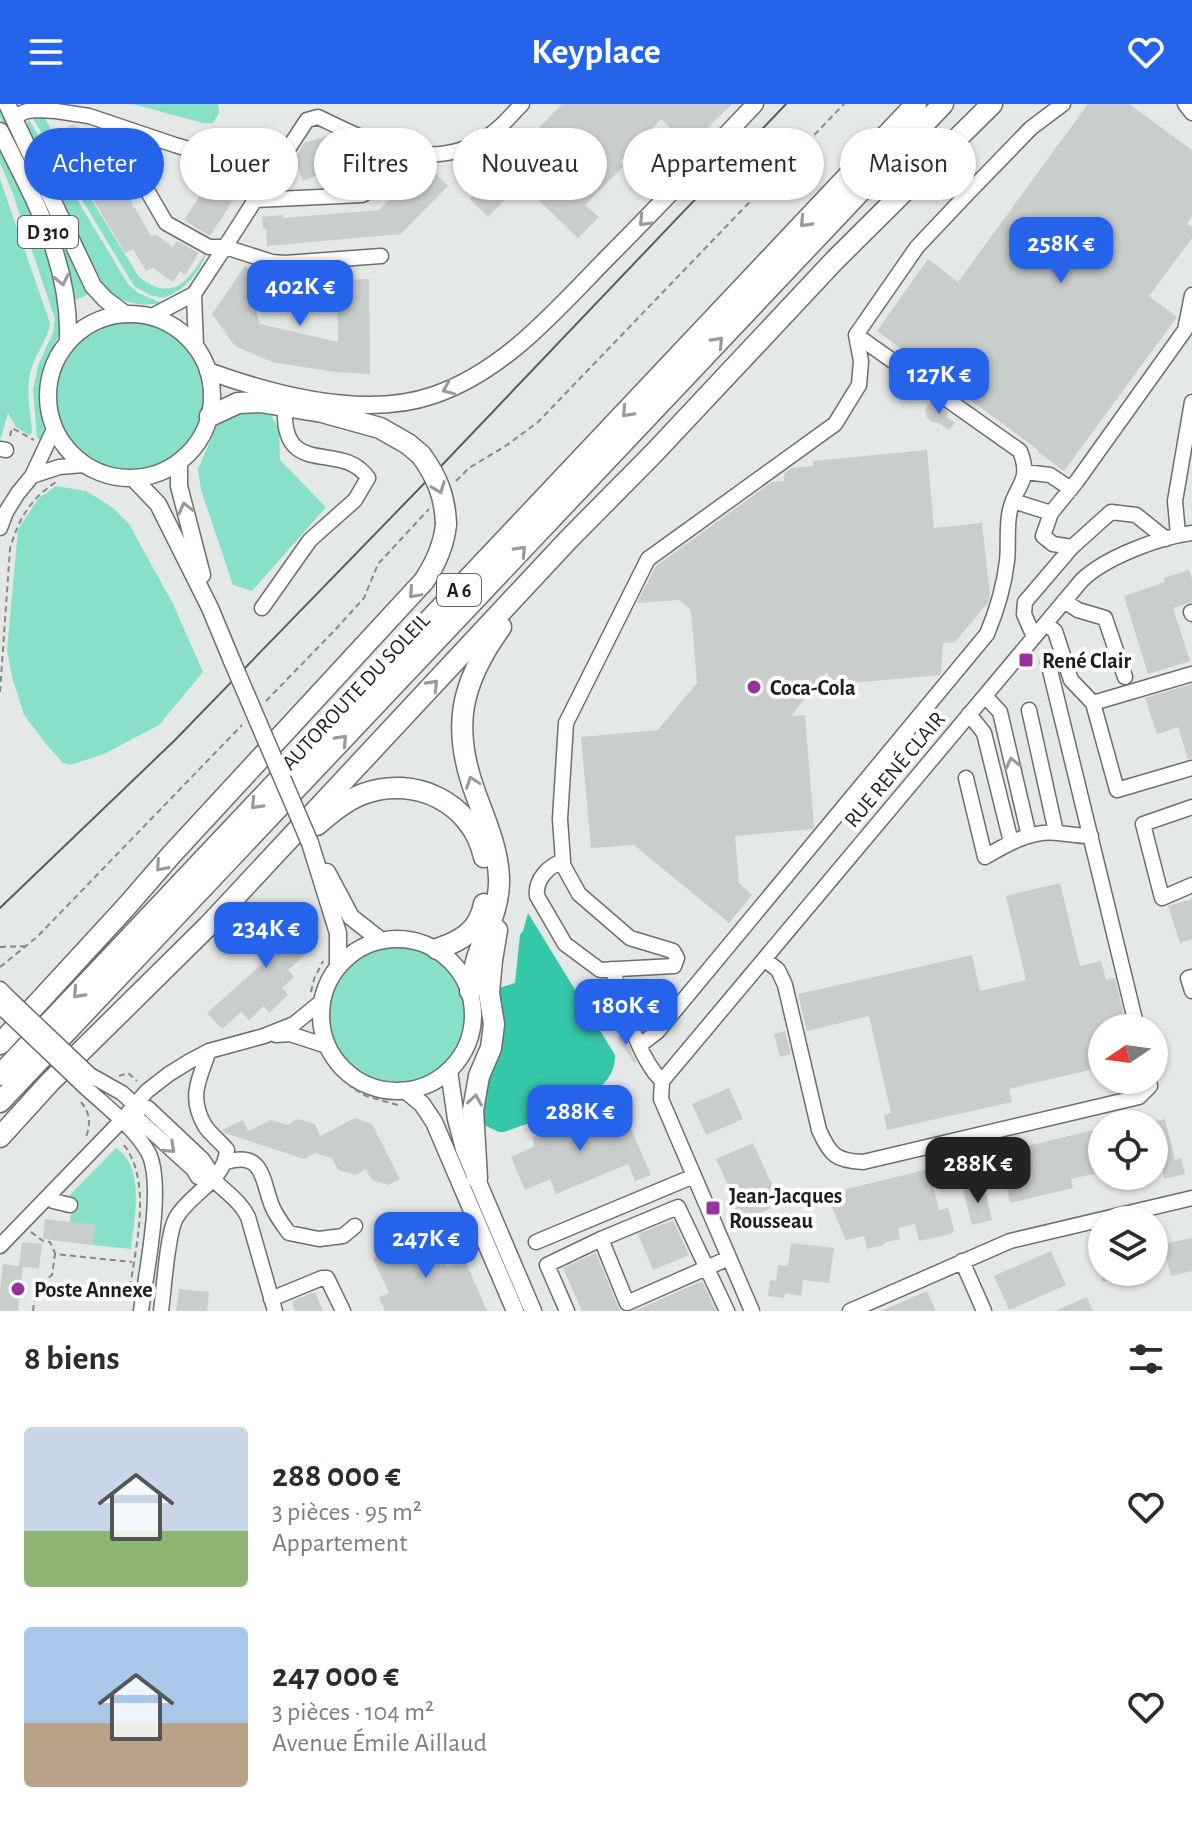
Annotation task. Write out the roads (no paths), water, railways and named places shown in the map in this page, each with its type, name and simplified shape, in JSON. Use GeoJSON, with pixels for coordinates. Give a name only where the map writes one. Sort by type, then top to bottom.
{"type":"FeatureCollection","features":[{"type":"Feature","properties":{"kind":"highway","name":"AUTOROUTE DU SOLEIL"},"geometry":{"type":"LineString","coordinates":[[0,1075],[916,104]]}},
{"type":"Feature","properties":{"kind":"highway","name":"AUTOROUTE DU SOLEIL"},"geometry":{"type":"LineString","coordinates":[[0,1102],[943,104]]}},
{"type":"Feature","properties":{"kind":"highway"},"geometry":{"type":"LineString","coordinates":[[477,1178],[473,1110],[479,1076],[491,1048],[494,1024],[489,993],[499,890],[492,838],[464,754],[462,724],[468,688],[483,654],[523,597],[654,453],[863,232],[992,104]]}},
{"type":"Feature","properties":{"kind":"highway"},"geometry":{"type":"LineString","coordinates":[[0,1044],[424,581],[442,547],[445,507],[432,470],[408,444],[380,428],[322,412],[260,402],[238,403],[210,416]]}},
{"type":"Feature","properties":{"kind":"highway"},"geometry":{"type":"LineString","coordinates":[[208,926],[568,540],[654,453]]}},
{"type":"Feature","properties":{"kind":"highway"},"geometry":{"type":"LineString","coordinates":[[0,1137],[50,1082],[208,926],[317,825],[344,803],[360,795],[377,789],[410,788],[433,794],[459,812],[480,841],[487,875],[482,912],[474,928],[462,939],[437,949]]}},
{"type":"Feature","properties":{"kind":"highway"},"geometry":{"type":"LineString","coordinates":[[470,991],[474,968],[499,890]]}},
{"type":"Feature","properties":{"kind":"main road"},"geometry":{"type":"LineString","coordinates":[[208,371],[310,400],[363,405],[398,403],[433,396],[459,384],[498,362],[554,313],[755,104]]}},
{"type":"Feature","properties":{"kind":"main road","name":"D 310"},"geometry":{"type":"LineString","coordinates":[[10,110],[93,286],[125,314]]}},
{"type":"Feature","properties":{"kind":"main road","name":"D 310"},"geometry":{"type":"LineString","coordinates":[[0,131],[55,249],[69,315],[68,341]]}},
{"type":"Feature","properties":{"kind":"main road"},"geometry":{"type":"LineString","coordinates":[[125,314],[150,317],[178,329],[196,347],[208,371],[212,390],[210,416],[197,444],[179,462],[158,474],[134,479],[107,475],[84,465],[63,445],[54,429],[48,408],[51,370],[68,341],[95,322],[125,314]]}},
{"type":"Feature","properties":{"kind":"main road"},"geometry":{"type":"LineString","coordinates":[[179,462],[179,486],[210,608]]}},
{"type":"Feature","properties":{"kind":"main road"},"geometry":{"type":"LineString","coordinates":[[134,479],[158,504],[210,608],[310,843],[351,917],[379,939]]}},
{"type":"Feature","properties":{"kind":"main road"},"geometry":{"type":"LineString","coordinates":[[310,843],[338,933],[321,1002],[327,1052],[359,1081],[380,1089],[406,1091],[428,1085],[449,1071],[468,1045],[473,1002],[470,991],[451,961],[437,949],[420,941],[398,938],[379,939],[331,962]]}},
{"type":"Feature","properties":{"kind":"main road"},"geometry":{"type":"LineString","coordinates":[[449,1071],[464,1149],[533,1311]]}},
{"type":"Feature","properties":{"kind":"main road"},"geometry":{"type":"LineString","coordinates":[[406,1091],[422,1104],[434,1122],[515,1311]]}},
{"type":"Feature","properties":{"kind":"street"},"geometry":{"type":"LineString","coordinates":[[437,154],[462,149],[491,134],[522,104]]}},
{"type":"Feature","properties":{"kind":"street"},"geometry":{"type":"LineString","coordinates":[[563,861],[546,872],[536,888],[537,896],[565,944],[600,970],[674,966],[677,958],[673,951],[630,938],[579,894],[563,865],[563,861],[560,819],[566,723],[648,559],[835,424],[859,385],[861,361],[856,335],[917,247],[1031,128],[1063,104]]}},
{"type":"Feature","properties":{"kind":"street"},"geometry":{"type":"LineString","coordinates":[[1185,104],[1192,113]]}},
{"type":"Feature","properties":{"kind":"street"},"geometry":{"type":"LineString","coordinates":[[10,110],[56,111],[89,116],[180,146]]}},
{"type":"Feature","properties":{"kind":"street"},"geometry":{"type":"LineString","coordinates":[[298,134],[307,120],[318,117],[342,128]]}},
{"type":"Feature","properties":{"kind":"street"},"geometry":{"type":"LineString","coordinates":[[153,200],[166,223],[209,247],[225,247],[259,259],[285,263],[381,256]]}},
{"type":"Feature","properties":{"kind":"street"},"geometry":{"type":"LineString","coordinates":[[150,317],[194,294],[255,200]]}},
{"type":"Feature","properties":{"kind":"street"},"geometry":{"type":"LineString","coordinates":[[194,294],[196,347]]}},
{"type":"Feature","properties":{"kind":"street"},"geometry":{"type":"LineString","coordinates":[[1072,547],[1053,544],[1043,536],[1051,513],[1185,330],[1192,295]]}},
{"type":"Feature","properties":{"kind":"street"},"geometry":{"type":"LineString","coordinates":[[640,1045],[657,1032],[987,634],[999,606],[1007,558],[1010,506],[1022,485],[1025,472],[1020,451],[856,335]]}},
{"type":"Feature","properties":{"kind":"street"},"geometry":{"type":"LineString","coordinates":[[1179,535],[1175,501],[1192,402]]}},
{"type":"Feature","properties":{"kind":"street"},"geometry":{"type":"LineString","coordinates":[[262,608],[310,540],[355,500],[368,478],[356,466],[299,451],[289,441],[284,421],[285,407]]}},
{"type":"Feature","properties":{"kind":"street"},"geometry":{"type":"LineString","coordinates":[[0,528],[6,512],[32,476],[54,429]]}},
{"type":"Feature","properties":{"kind":"street"},"geometry":{"type":"LineString","coordinates":[[32,476],[59,467],[84,465]]}},
{"type":"Feature","properties":{"kind":"street"},"geometry":{"type":"LineString","coordinates":[[1025,472],[1050,475],[1071,489]]}},
{"type":"Feature","properties":{"kind":"street"},"geometry":{"type":"LineString","coordinates":[[1013,501],[1051,513]]}},
{"type":"Feature","properties":{"kind":"street"},"geometry":{"type":"LineString","coordinates":[[1034,637],[1024,614],[1025,602],[1072,547],[1111,512],[1136,515],[1179,535]]}},
{"type":"Feature","properties":{"kind":"street","name":"RUE RENÉ CLAIR"},"geometry":{"type":"LineString","coordinates":[[667,1075],[1082,580],[1103,563],[1179,535]]}},
{"type":"Feature","properties":{"kind":"street"},"geometry":{"type":"LineString","coordinates":[[1064,601],[1078,610],[1105,618],[1125,677]]}},
{"type":"Feature","properties":{"kind":"street"},"geometry":{"type":"LineString","coordinates":[[1045,624],[1055,631],[1071,680],[1093,703],[1117,790],[1192,768]]}},
{"type":"Feature","properties":{"kind":"street"},"geometry":{"type":"LineString","coordinates":[[1048,662],[1134,1014]]}},
{"type":"Feature","properties":{"kind":"street"},"geometry":{"type":"LineString","coordinates":[[1093,703],[1192,674]]}},
{"type":"Feature","properties":{"kind":"street"},"geometry":{"type":"LineString","coordinates":[[985,696],[1000,712],[1029,836]]}},
{"type":"Feature","properties":{"kind":"street"},"geometry":{"type":"LineString","coordinates":[[1029,710],[1056,832]]}},
{"type":"Feature","properties":{"kind":"street"},"geometry":{"type":"LineString","coordinates":[[969,714],[981,729],[990,754],[1011,842]]}},
{"type":"Feature","properties":{"kind":"street"},"geometry":{"type":"LineString","coordinates":[[981,729],[995,727],[1001,719]]}},
{"type":"Feature","properties":{"kind":"street"},"geometry":{"type":"LineString","coordinates":[[966,778],[985,857],[1029,836],[1056,832],[1091,836]]}},
{"type":"Feature","properties":{"kind":"street"},"geometry":{"type":"LineString","coordinates":[[1192,807],[1143,824],[1162,898],[1192,885]]}},
{"type":"Feature","properties":{"kind":"street"},"geometry":{"type":"LineString","coordinates":[[1007,825],[1013,819],[1025,820]]}},
{"type":"Feature","properties":{"kind":"street"},"geometry":{"type":"LineString","coordinates":[[764,959],[778,970],[785,985],[819,1130],[826,1146],[836,1157],[847,1161],[863,1162],[1142,1094]]}},
{"type":"Feature","properties":{"kind":"street"},"geometry":{"type":"LineString","coordinates":[[612,969],[653,1072],[667,1075],[661,1099],[752,1311]]}},
{"type":"Feature","properties":{"kind":"street"},"geometry":{"type":"LineString","coordinates":[[1192,977],[1188,978],[1192,991]]}},
{"type":"Feature","properties":{"kind":"street"},"geometry":{"type":"LineString","coordinates":[[2,1000],[83,1086],[135,1134],[150,1155],[155,1201],[141,1311]]}},
{"type":"Feature","properties":{"kind":"street"},"geometry":{"type":"LineString","coordinates":[[0,1246],[147,1091],[169,1074],[209,1051],[294,1024],[321,1002]]}},
{"type":"Feature","properties":{"kind":"street"},"geometry":{"type":"LineString","coordinates":[[264,1036],[290,1034],[327,1052]]}},
{"type":"Feature","properties":{"kind":"street"},"geometry":{"type":"LineString","coordinates":[[161,1311],[174,1221],[226,1162],[227,1150],[206,1127],[197,1103],[196,1089],[209,1051]]}},
{"type":"Feature","properties":{"kind":"street"},"geometry":{"type":"LineString","coordinates":[[83,1086],[122,1093],[135,1105],[148,1108],[202,1159],[214,1179],[246,1212],[273,1305],[327,1278],[343,1311]]}},
{"type":"Feature","properties":{"kind":"street"},"geometry":{"type":"LineString","coordinates":[[226,1162],[247,1159],[255,1163],[273,1208],[289,1233],[319,1239],[343,1236],[355,1226]]}},
{"type":"Feature","properties":{"kind":"street"},"geometry":{"type":"LineString","coordinates":[[536,1242],[694,1176]]}},
{"type":"Feature","properties":{"kind":"street"},"geometry":{"type":"LineString","coordinates":[[49,1196],[53,1201],[70,1205]]}},
{"type":"Feature","properties":{"kind":"street"},"geometry":{"type":"LineString","coordinates":[[850,1311],[1010,1241],[1192,1198]]}},
{"type":"Feature","properties":{"kind":"street"},"geometry":{"type":"LineString","coordinates":[[567,1311],[547,1265],[678,1207],[727,1311]]}},
{"type":"Feature","properties":{"kind":"street"},"geometry":{"type":"LineString","coordinates":[[601,1239],[627,1303],[729,1258]]}},
{"type":"Feature","properties":{"kind":"street"},"geometry":{"type":"LineString","coordinates":[[962,1261],[984,1311]]}},
{"type":"Feature","properties":{"kind":"tram line"},"geometry":{"type":"LineString","coordinates":[[0,908],[175,740],[786,104]]}},
{"type":"Feature","properties":{"kind":"place","name":"René Clair"},"geometry":{"type":"Point","coordinates":[1026,660]}},
{"type":"Feature","properties":{"kind":"place","name":"Coca-Cola"},"geometry":{"type":"Point","coordinates":[754,687]}},
{"type":"Feature","properties":{"kind":"place","name":"Jean-Jacques Rousseau"},"geometry":{"type":"Point","coordinates":[713,1208]}},
{"type":"Feature","properties":{"kind":"place","name":"Poste Annexe"},"geometry":{"type":"Point","coordinates":[18,1289]}}]}
